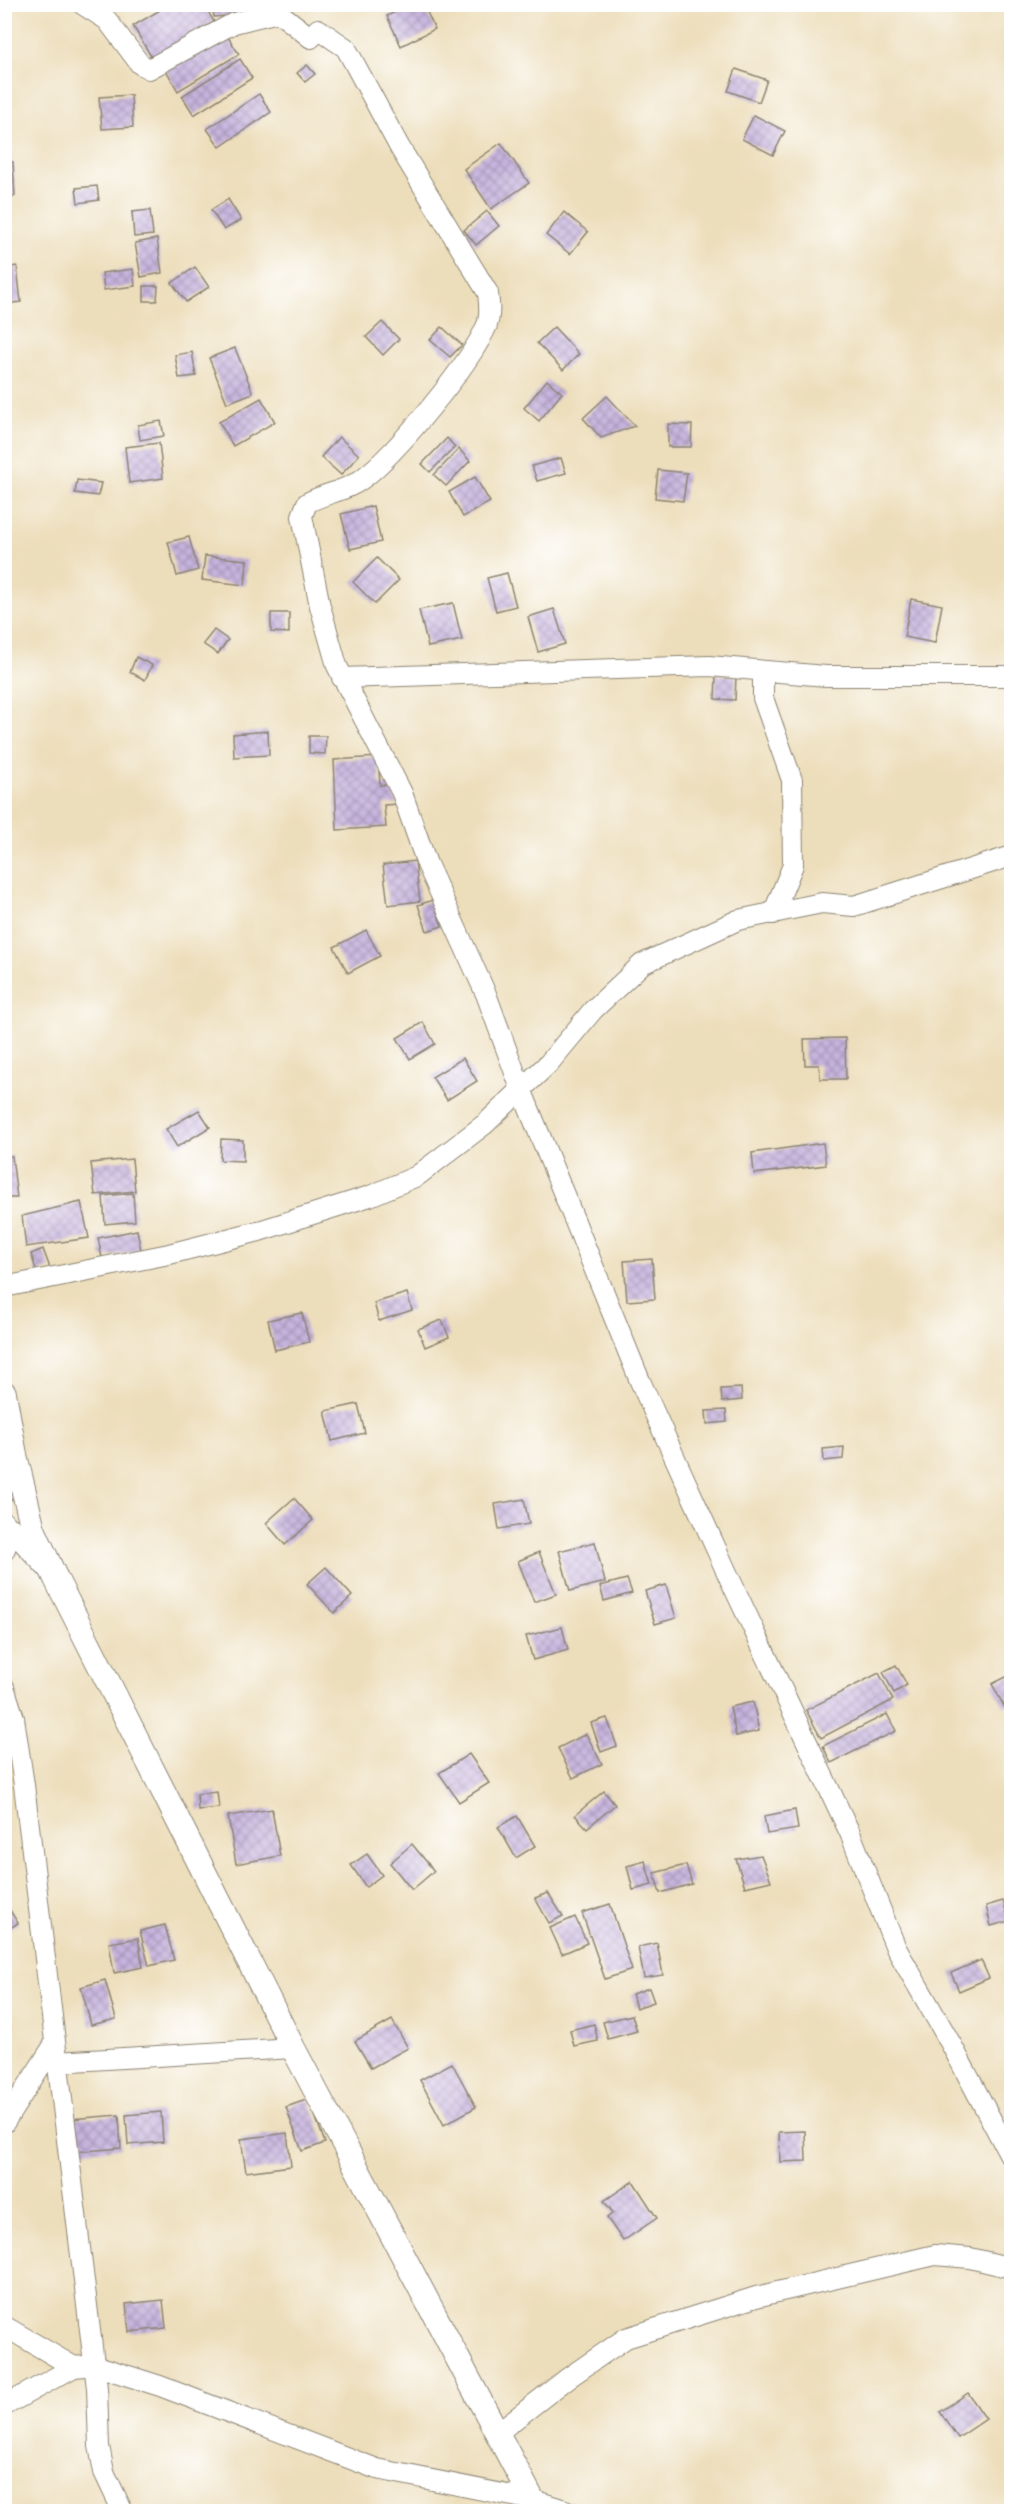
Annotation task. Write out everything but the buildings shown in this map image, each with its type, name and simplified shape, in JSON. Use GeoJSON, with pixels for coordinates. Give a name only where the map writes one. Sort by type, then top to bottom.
{"type":"FeatureCollection","features":[{"type":"Feature","properties":{"kind":"street"},"geometry":{"type":"LineString","coordinates":[[82,4],[107,20],[140,64],[149,69],[234,24],[278,12],[311,38],[318,29],[346,48],[400,148],[488,293],[490,309],[482,333],[452,378],[392,451],[361,481],[307,503],[302,516],[316,584],[342,678],[402,793],[428,864],[486,994],[521,1089],[640,1381],[728,1575],[850,1833],[896,1948],[951,2044],[1011,2159]]}},
{"type":"Feature","properties":{"kind":"street"},"geometry":{"type":"LineString","coordinates":[[342,678],[709,666],[826,676],[1011,676]]}},
{"type":"Feature","properties":{"kind":"street"},"geometry":{"type":"LineString","coordinates":[[763,671],[763,698],[792,780],[794,865],[773,914]]}},
{"type":"Feature","properties":{"kind":"street"},"geometry":{"type":"LineString","coordinates":[[4,1287],[169,1254],[258,1231],[370,1196],[417,1176],[485,1124],[549,1063],[593,1010],[642,964],[738,920],[822,903],[854,906],[1011,856]]}},
{"type":"Feature","properties":{"kind":"street"},"geometry":{"type":"LineString","coordinates":[[4,1393],[15,1455],[33,1529],[56,1579],[293,2048],[536,2506]]}},
{"type":"Feature","properties":{"kind":"street"},"geometry":{"type":"LineString","coordinates":[[9,1526],[56,1579]]}},
{"type":"Feature","properties":{"kind":"street"},"geometry":{"type":"LineString","coordinates":[[4,1551],[9,1526]]}},
{"type":"Feature","properties":{"kind":"street"},"geometry":{"type":"LineString","coordinates":[[4,1687],[55,2053],[94,2365],[99,2446],[104,2472],[123,2511]]}},
{"type":"Feature","properties":{"kind":"street"},"geometry":{"type":"LineString","coordinates":[[55,2053],[293,2048]]}},
{"type":"Feature","properties":{"kind":"street"},"geometry":{"type":"LineString","coordinates":[[4,2123],[55,2053]]}},
{"type":"Feature","properties":{"kind":"street"},"geometry":{"type":"LineString","coordinates":[[497,2433],[568,2378],[626,2338],[756,2297],[935,2255],[970,2258],[1011,2268]]}},
{"type":"Feature","properties":{"kind":"street"},"geometry":{"type":"LineString","coordinates":[[4,2326],[74,2367]]}},
{"type":"Feature","properties":{"kind":"street"},"geometry":{"type":"LineString","coordinates":[[4,2406],[74,2367],[94,2365],[160,2386],[377,2469],[536,2506],[571,2511]]}}]}
